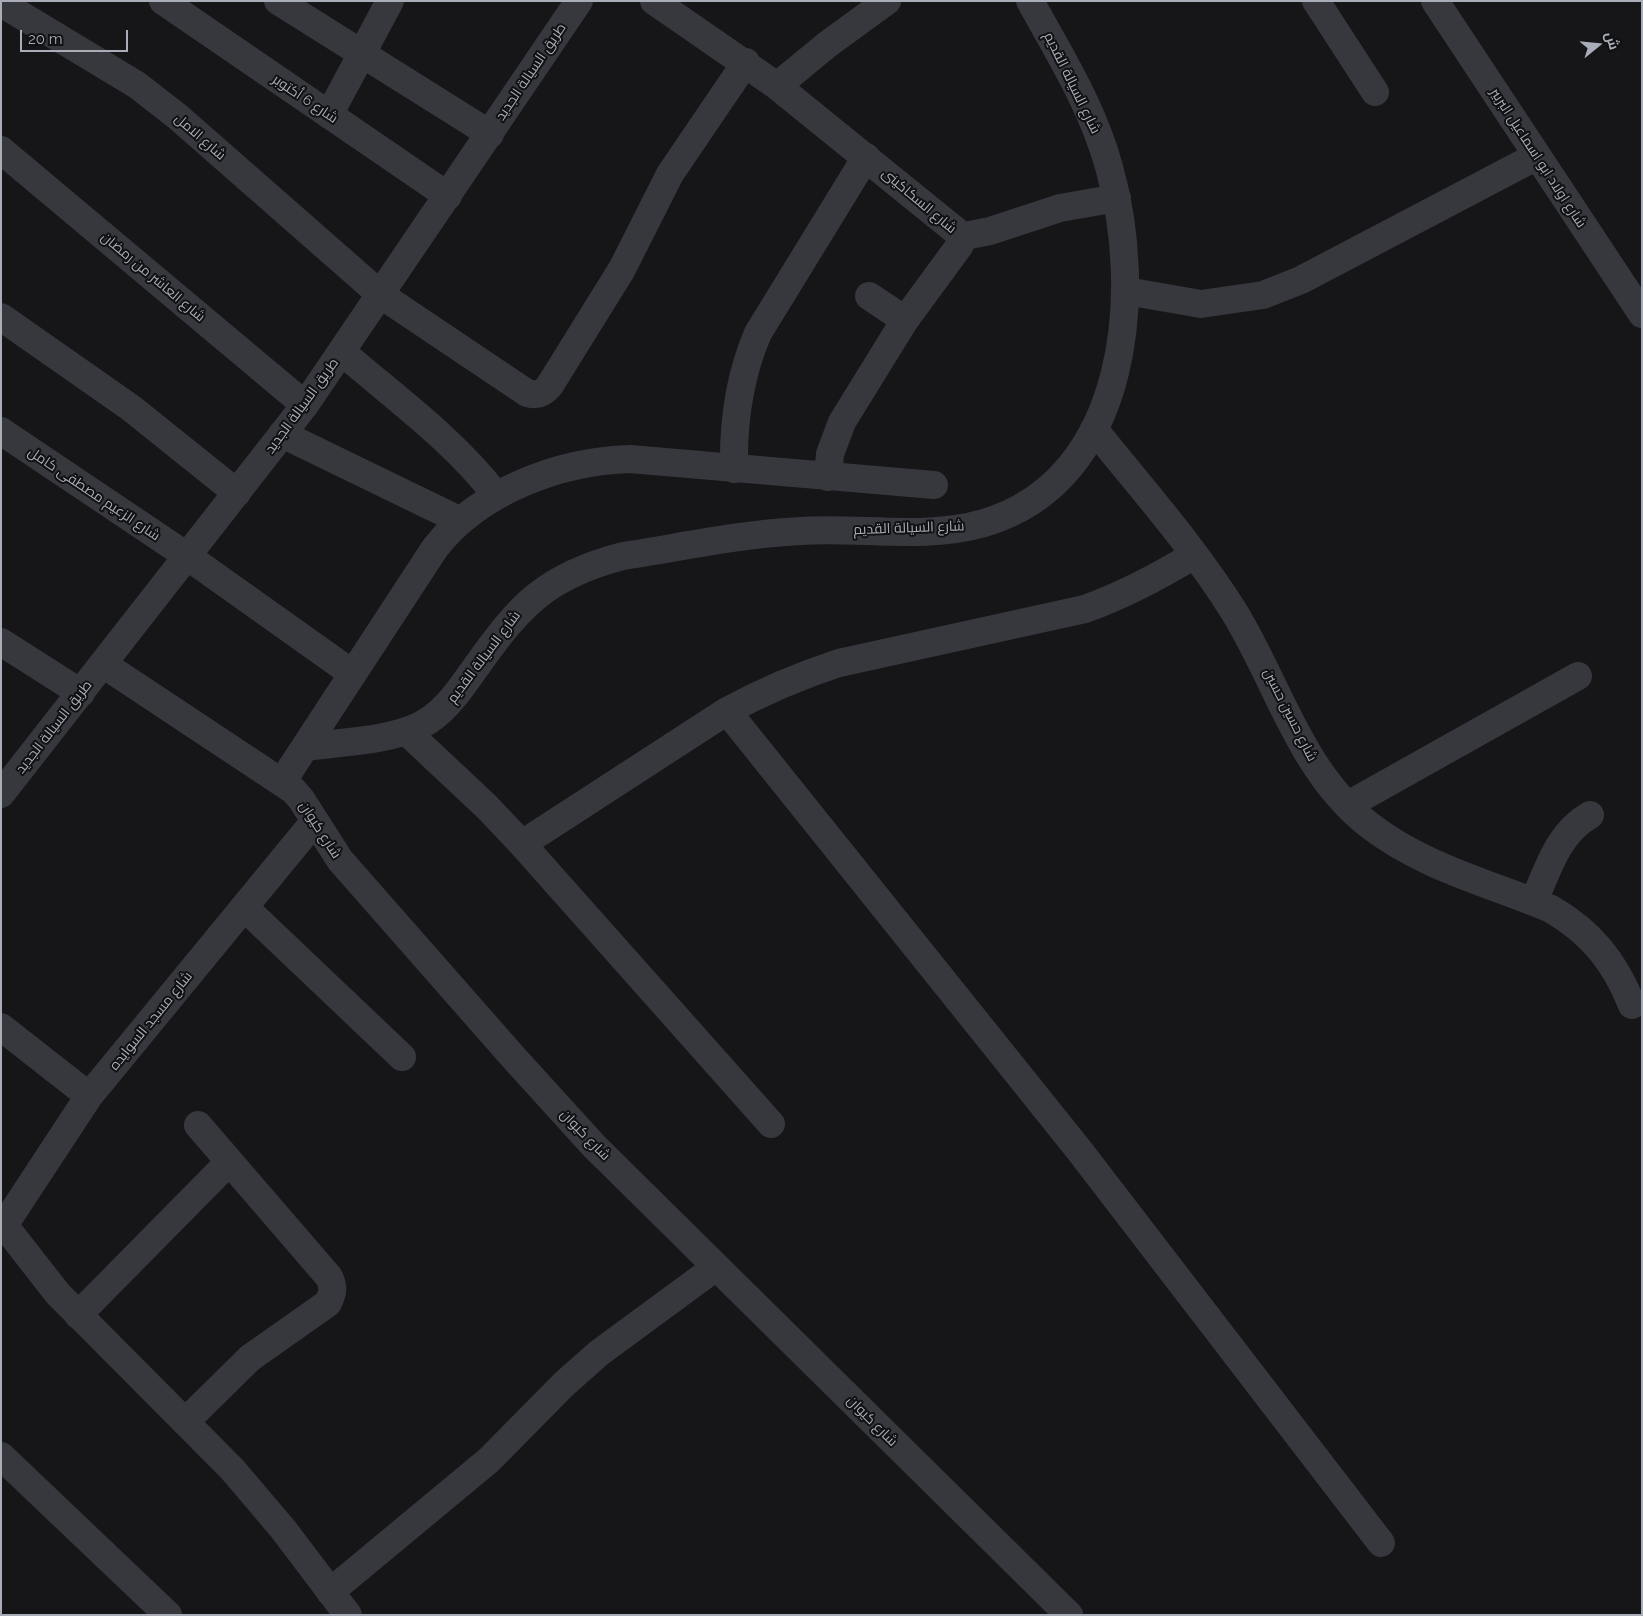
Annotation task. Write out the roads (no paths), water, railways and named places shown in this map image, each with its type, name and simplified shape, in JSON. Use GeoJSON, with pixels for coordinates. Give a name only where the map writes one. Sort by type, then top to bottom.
{"type":"FeatureCollection","features":[{"type":"Feature","properties":{"kind":"street","name":"شارع 6 أكتوبر"},"geometry":{"type":"LineString","coordinates":[[163,1],[448,196]]}},
{"type":"Feature","properties":{"kind":"street"},"geometry":{"type":"LineString","coordinates":[[278,1],[490,134]]}},
{"type":"Feature","properties":{"kind":"street"},"geometry":{"type":"LineString","coordinates":[[329,115],[390,1]]}},
{"type":"Feature","properties":{"kind":"street","name":"طريق السيالة الجديد"},"geometry":{"type":"LineString","coordinates":[[1,794],[305,405],[579,1]]}},
{"type":"Feature","properties":{"kind":"street","name":"شارع السكاكينى"},"geometry":{"type":"LineString","coordinates":[[654,1],[746,62],[866,157],[956,231],[960,237],[960,245],[905,320],[836,432],[830,454],[828,476]]}},
{"type":"Feature","properties":{"kind":"street"},"geometry":{"type":"LineString","coordinates":[[777,86],[828,44],[887,1]]}},
{"type":"Feature","properties":{"kind":"street","name":"شارع السيالة القديم"},"geometry":{"type":"LineString","coordinates":[[306,747],[406,731],[422,724],[448,705],[507,624],[521,609],[552,585],[579,570],[623,556],[775,533],[961,528],[985,522],[1015,510],[1049,487],[1082,451],[1106,403],[1120,348],[1126,291],[1126,259],[1117,198],[1104,152],[1087,108],[1030,1]]}},
{"type":"Feature","properties":{"kind":"street"},"geometry":{"type":"LineString","coordinates":[[1316,1],[1375,92]]}},
{"type":"Feature","properties":{"kind":"street","name":"شارع اولاد ابو اسماعيل البربير"},"geometry":{"type":"LineString","coordinates":[[1435,1],[1642,314]]}},
{"type":"Feature","properties":{"kind":"street","name":"شارع الامل"},"geometry":{"type":"LineString","coordinates":[[1,3],[116,70],[158,101],[381,295],[527,393],[540,394],[550,385],[606,296],[670,174],[746,62]]}},
{"type":"Feature","properties":{"kind":"street","name":"شارع العاشر من رمضان"},"geometry":{"type":"LineString","coordinates":[[1,150],[305,405]]}},
{"type":"Feature","properties":{"kind":"street"},"geometry":{"type":"LineString","coordinates":[[1126,291],[1201,304],[1242,300],[1269,293],[1301,280],[1537,156]]}},
{"type":"Feature","properties":{"kind":"street"},"geometry":{"type":"LineString","coordinates":[[734,469],[735,417],[741,383],[758,333],[866,157]]}},
{"type":"Feature","properties":{"kind":"street"},"geometry":{"type":"LineString","coordinates":[[960,237],[990,231],[1060,208],[1117,198]]}},
{"type":"Feature","properties":{"kind":"street"},"geometry":{"type":"LineString","coordinates":[[869,296],[905,320]]}},
{"type":"Feature","properties":{"kind":"street"},"geometry":{"type":"LineString","coordinates":[[1,317],[132,408],[237,493]]}},
{"type":"Feature","properties":{"kind":"street"},"geometry":{"type":"LineString","coordinates":[[342,352],[450,444],[475,468],[496,495]]}},
{"type":"Feature","properties":{"kind":"street","name":"شارع حسين حسين"},"geometry":{"type":"LineString","coordinates":[[1094,430],[1213,580],[1248,636],[1302,747],[1331,787],[1348,806],[1368,824],[1411,853],[1534,902],[1567,918],[1595,942],[1617,971],[1632,1005]]}},
{"type":"Feature","properties":{"kind":"street","name":"شارع الزعيم مصطفى كامل"},"geometry":{"type":"LineString","coordinates":[[1,431],[187,556],[353,674]]}},
{"type":"Feature","properties":{"kind":"street"},"geometry":{"type":"LineString","coordinates":[[282,434],[459,520]]}},
{"type":"Feature","properties":{"kind":"street"},"geometry":{"type":"LineString","coordinates":[[282,782],[435,548],[459,520],[496,495],[558,471],[606,459],[630,459],[934,485]]}},
{"type":"Feature","properties":{"kind":"street"},"geometry":{"type":"LineString","coordinates":[[522,844],[728,711],[800,675],[839,663],[1085,609],[1123,595],[1159,577],[1194,555]]}},
{"type":"Feature","properties":{"kind":"street"},"geometry":{"type":"LineString","coordinates":[[1,642],[81,693]]}},
{"type":"Feature","properties":{"kind":"street","name":"شارع كيوان"},"geometry":{"type":"LineString","coordinates":[[103,664],[282,782],[301,800],[340,860],[540,1088],[594,1146],[1069,1615]]}},
{"type":"Feature","properties":{"kind":"street"},"geometry":{"type":"LineString","coordinates":[[1348,806],[1578,676]]}},
{"type":"Feature","properties":{"kind":"street"},"geometry":{"type":"LineString","coordinates":[[728,711],[1079,1150],[1381,1543]]}},
{"type":"Feature","properties":{"kind":"street"},"geometry":{"type":"LineString","coordinates":[[406,731],[481,801],[522,844],[771,1124]]}},
{"type":"Feature","properties":{"kind":"street"},"geometry":{"type":"LineString","coordinates":[[1534,902],[1562,839],[1575,825],[1590,814]]}},
{"type":"Feature","properties":{"kind":"street","name":"شارع مسجد السوايده"},"geometry":{"type":"LineString","coordinates":[[2,1225],[89,1096],[314,822]]}},
{"type":"Feature","properties":{"kind":"street"},"geometry":{"type":"LineString","coordinates":[[244,907],[402,1057]]}},
{"type":"Feature","properties":{"kind":"street"},"geometry":{"type":"LineString","coordinates":[[1,1027],[89,1096]]}},
{"type":"Feature","properties":{"kind":"street"},"geometry":{"type":"LineString","coordinates":[[185,1422],[250,1358],[320,1308],[332,1295],[333,1286],[329,1277],[198,1125]]}},
{"type":"Feature","properties":{"kind":"street"},"geometry":{"type":"LineString","coordinates":[[78,1315],[229,1162]]}},
{"type":"Feature","properties":{"kind":"street"},"geometry":{"type":"LineString","coordinates":[[2,1225],[58,1294],[185,1422],[258,1499],[348,1615]]}},
{"type":"Feature","properties":{"kind":"street"},"geometry":{"type":"LineString","coordinates":[[330,1592],[489,1460],[558,1390],[599,1353],[716,1267]]}},
{"type":"Feature","properties":{"kind":"street"},"geometry":{"type":"LineString","coordinates":[[1,1456],[168,1615]]}}]}
